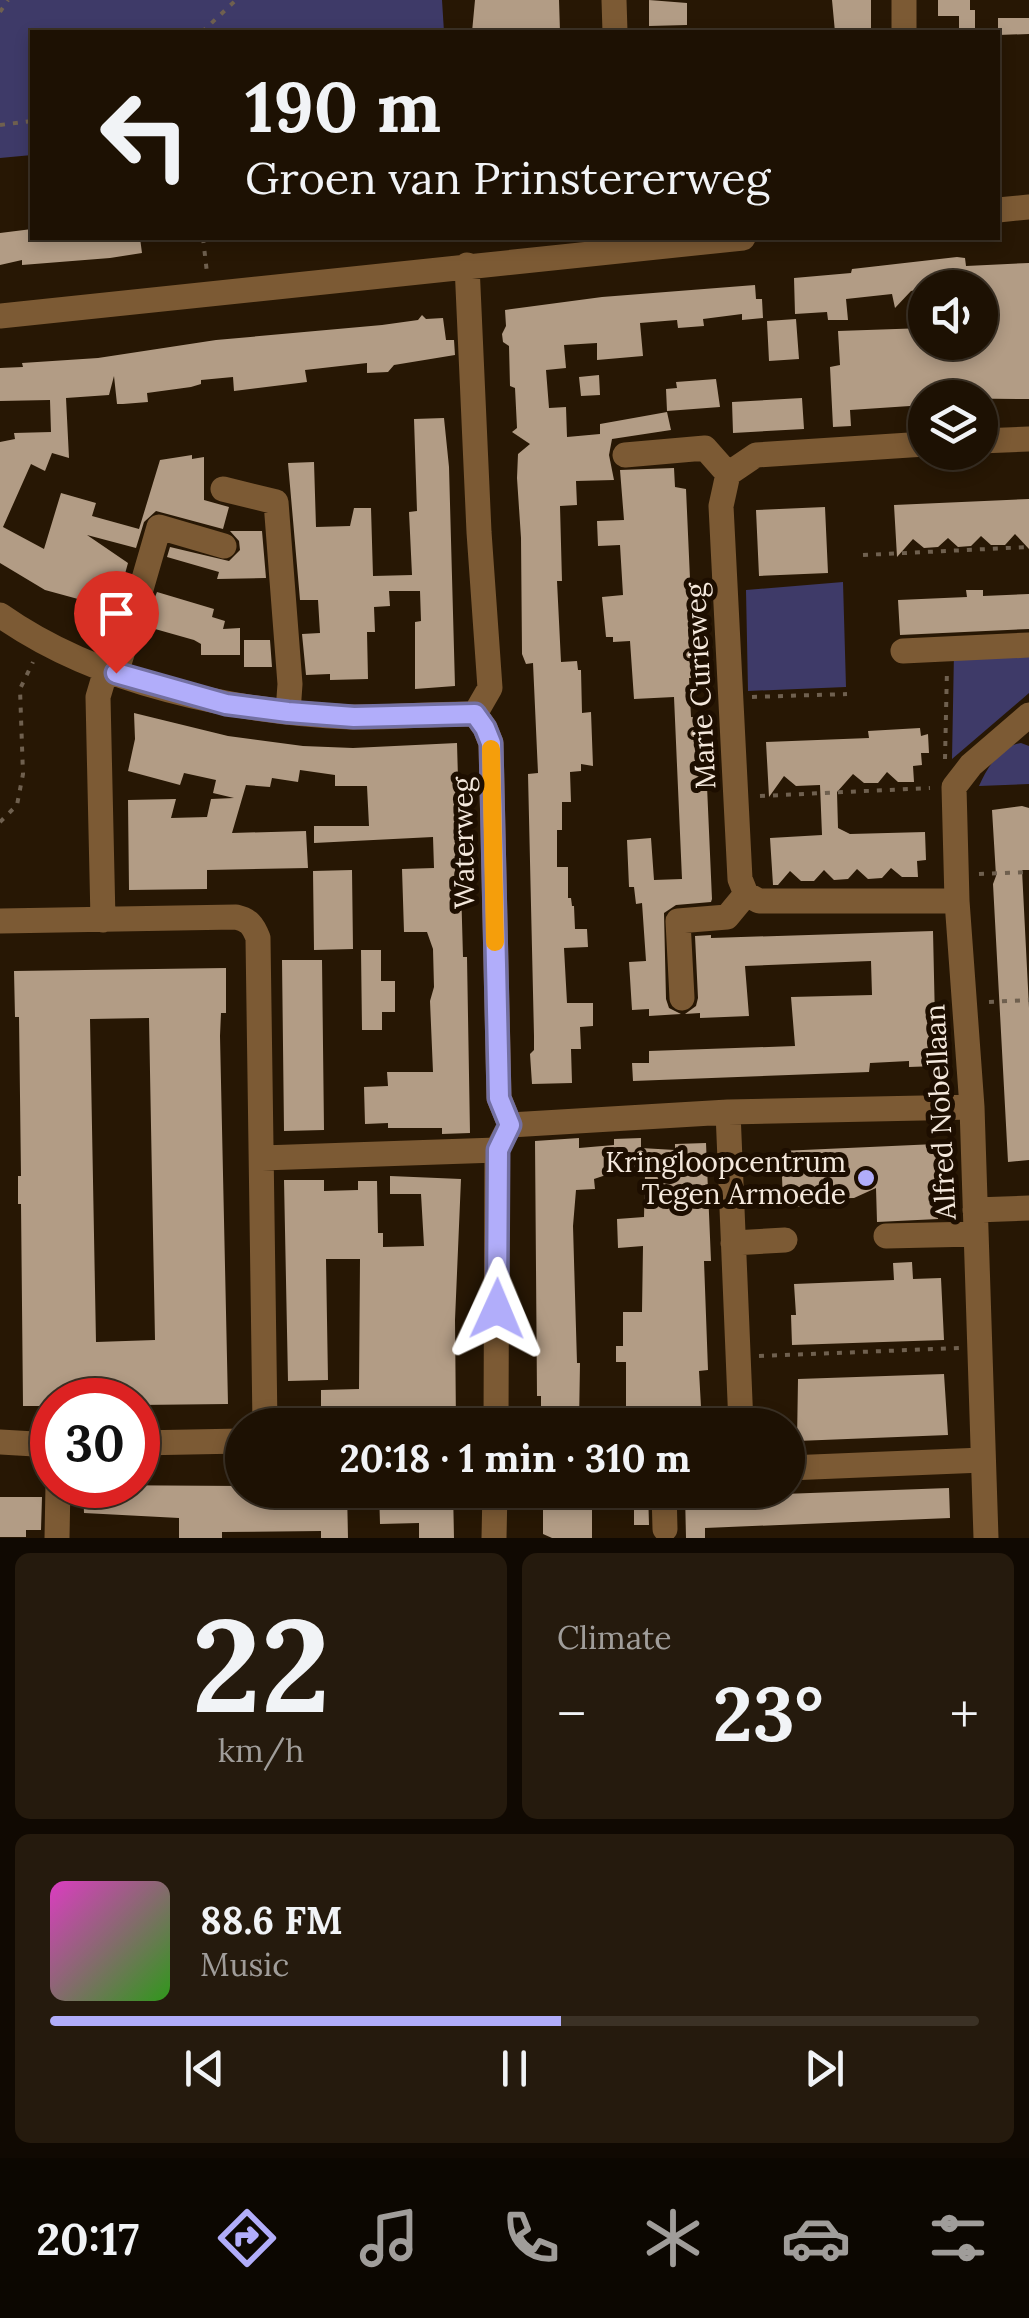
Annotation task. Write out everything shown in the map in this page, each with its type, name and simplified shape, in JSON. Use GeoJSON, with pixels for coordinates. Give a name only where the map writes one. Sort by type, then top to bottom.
{"type":"FeatureCollection","features":[{"type":"Feature","properties":{"kind":"street"},"geometry":{"type":"LineString","coordinates":[[614,0],[614,30]]}},
{"type":"Feature","properties":{"kind":"street"},"geometry":{"type":"LineString","coordinates":[[904,0],[904,30]]}},
{"type":"Feature","properties":{"kind":"street"},"geometry":{"type":"LineString","coordinates":[[1000,210],[1029,207]]}},
{"type":"Feature","properties":{"kind":"street"},"geometry":{"type":"LineString","coordinates":[[0,316],[468,265],[619,244],[702,240]]}},
{"type":"Feature","properties":{"kind":"street"},"geometry":{"type":"LineString","coordinates":[[0,616],[42,641],[111,672],[226,704],[354,717],[475,714],[490,688],[468,265]]}},
{"type":"Feature","properties":{"kind":"street"},"geometry":{"type":"LineString","coordinates":[[998,440],[1029,439]]}},
{"type":"Feature","properties":{"kind":"street"},"geometry":{"type":"LineString","coordinates":[[625,455],[705,448],[728,474],[756,455],[908,445]]}},
{"type":"Feature","properties":{"kind":"street","name":"Marie Curieweg"},"geometry":{"type":"LineString","coordinates":[[728,474],[721,506],[740,879],[746,894]]}},
{"type":"Feature","properties":{"kind":"street"},"geometry":{"type":"LineString","coordinates":[[223,489],[276,502],[290,684],[288,712]]}},
{"type":"Feature","properties":{"kind":"street"},"geometry":{"type":"LineString","coordinates":[[139,596],[159,526],[224,546]]}},
{"type":"Feature","properties":{"kind":"street"},"geometry":{"type":"LineString","coordinates":[[102,920],[98,697],[132,622]]}},
{"type":"Feature","properties":{"kind":"street"},"geometry":{"type":"LineString","coordinates":[[903,651],[1029,645]]}},
{"type":"Feature","properties":{"kind":"street","name":"Waterweg"},"geometry":{"type":"LineString","coordinates":[[475,714],[491,743],[499,1098],[510,1125]]}},
{"type":"Feature","properties":{"kind":"street"},"geometry":{"type":"LineString","coordinates":[[949,787],[971,764],[1027,720]]}},
{"type":"Feature","properties":{"kind":"street","name":"Alfred Nobellaan"},"geometry":{"type":"LineString","coordinates":[[949,787],[972,1107],[986,1538]]}},
{"type":"Feature","properties":{"kind":"street"},"geometry":{"type":"LineString","coordinates":[[682,998],[678,921],[727,917],[746,894],[759,901],[956,901]]}},
{"type":"Feature","properties":{"kind":"street"},"geometry":{"type":"LineString","coordinates":[[0,921],[236,917],[248,920],[254,928],[258,938],[265,1408]]}},
{"type":"Feature","properties":{"kind":"street"},"geometry":{"type":"LineString","coordinates":[[496,1408],[498,1150],[510,1125],[728,1112],[972,1107]]}},
{"type":"Feature","properties":{"kind":"street"},"geometry":{"type":"LineString","coordinates":[[728,1112],[740,1408]]}},
{"type":"Feature","properties":{"kind":"street"},"geometry":{"type":"LineString","coordinates":[[262,1158],[498,1150]]}},
{"type":"Feature","properties":{"kind":"street"},"geometry":{"type":"LineString","coordinates":[[886,1236],[976,1222],[1029,1208]]}},
{"type":"Feature","properties":{"kind":"street"},"geometry":{"type":"LineString","coordinates":[[733,1243],[785,1240]]}},
{"type":"Feature","properties":{"kind":"street"},"geometry":{"type":"LineString","coordinates":[[160,1443],[225,1441]]}},
{"type":"Feature","properties":{"kind":"street"},"geometry":{"type":"LineString","coordinates":[[0,1442],[30,1443]]}},
{"type":"Feature","properties":{"kind":"street"},"geometry":{"type":"LineString","coordinates":[[805,1467],[982,1460]]}},
{"type":"Feature","properties":{"kind":"street"},"geometry":{"type":"LineString","coordinates":[[57,1538],[58,1508]]}},
{"type":"Feature","properties":{"kind":"street"},"geometry":{"type":"LineString","coordinates":[[494,1538],[495,1508]]}},
{"type":"Feature","properties":{"kind":"street"},"geometry":{"type":"LineString","coordinates":[[664,1508],[665,1529]]}},
{"type":"Feature","properties":{"kind":"path"},"geometry":{"type":"LineString","coordinates":[[0,12],[8,0]]}},
{"type":"Feature","properties":{"kind":"path"},"geometry":{"type":"LineString","coordinates":[[204,30],[236,0]]}},
{"type":"Feature","properties":{"kind":"path"},"geometry":{"type":"LineString","coordinates":[[0,125],[30,121]]}},
{"type":"Feature","properties":{"kind":"path"},"geometry":{"type":"LineString","coordinates":[[203,240],[208,292]]}},
{"type":"Feature","properties":{"kind":"path"},"geometry":{"type":"LineString","coordinates":[[863,554],[1029,547]]}},
{"type":"Feature","properties":{"kind":"path"},"geometry":{"type":"LineString","coordinates":[[0,822],[17,805],[24,774],[20,689],[42,641]]}},
{"type":"Feature","properties":{"kind":"path"},"geometry":{"type":"LineString","coordinates":[[735,797],[949,787],[946,649]]}},
{"type":"Feature","properties":{"kind":"path"},"geometry":{"type":"LineString","coordinates":[[730,698],[847,694]]}},
{"type":"Feature","properties":{"kind":"path"},"geometry":{"type":"LineString","coordinates":[[956,875],[1029,872]]}},
{"type":"Feature","properties":{"kind":"path"},"geometry":{"type":"LineString","coordinates":[[964,1002],[1029,1000]]}},
{"type":"Feature","properties":{"kind":"path"},"geometry":{"type":"LineString","coordinates":[[738,1357],[980,1348]]}},
{"type":"Feature","properties":{"kind":"shaded area"},"geometry":{"type":"Polygon","coordinates":[[[0,0],[442,0],[444,30],[30,30],[30,155],[0,158],[0,0]]]}},
{"type":"Feature","properties":{"kind":"shaded area"},"geometry":{"type":"Polygon","coordinates":[[[843,582],[846,687],[748,691],[746,590],[843,582]]]}},
{"type":"Feature","properties":{"kind":"shaded area"},"geometry":{"type":"Polygon","coordinates":[[[1029,649],[1029,693],[952,759],[954,652],[1029,649]]]}},
{"type":"Feature","properties":{"kind":"shaded area"},"geometry":{"type":"Polygon","coordinates":[[[1021,743],[1029,746],[1029,784],[979,786],[1001,753],[1021,743]]]}},
{"type":"Feature","properties":{"kind":"building"},"geometry":{"type":"Polygon","coordinates":[[[475,0],[559,0],[560,30],[472,30],[475,0]]]}},
{"type":"Feature","properties":{"kind":"building"},"geometry":{"type":"Polygon","coordinates":[[[649,0],[687,3],[687,25],[649,26],[649,0]]]}},
{"type":"Feature","properties":{"kind":"building"},"geometry":{"type":"Polygon","coordinates":[[[832,0],[871,0],[871,30],[835,30],[832,0]]]}},
{"type":"Feature","properties":{"kind":"building"},"geometry":{"type":"Polygon","coordinates":[[[938,0],[970,0],[970,10],[975,10],[975,30],[959,30],[959,16],[938,16],[938,0]]]}},
{"type":"Feature","properties":{"kind":"building"},"geometry":{"type":"Polygon","coordinates":[[[998,18],[1029,18],[1029,34],[1000,35],[998,18]]]}},
{"type":"Feature","properties":{"kind":"building"},"geometry":{"type":"Polygon","coordinates":[[[30,229],[30,240],[140,240],[142,253],[22,265],[22,260],[0,265],[0,233],[30,229]]]}},
{"type":"Feature","properties":{"kind":"building"},"geometry":{"type":"Polygon","coordinates":[[[957,257],[965,258],[966,266],[1029,263],[1029,399],[998,399],[998,380],[908,380],[908,406],[850,410],[851,426],[833,427],[830,367],[840,365],[838,331],[908,329],[908,360],[998,360],[998,270],[908,270],[908,294],[895,308],[892,294],[846,299],[848,320],[828,320],[827,312],[795,314],[794,278],[851,273],[852,269],[957,257]]]}},
{"type":"Feature","properties":{"kind":"building"},"geometry":{"type":"Polygon","coordinates":[[[755,285],[756,299],[762,299],[763,318],[742,320],[742,314],[703,319],[704,326],[678,328],[677,320],[640,323],[643,356],[597,360],[597,343],[564,345],[566,368],[546,370],[549,408],[566,407],[567,437],[600,434],[600,424],[667,412],[671,430],[612,439],[609,455],[614,480],[576,481],[577,505],[560,506],[562,581],[557,581],[561,662],[577,661],[581,670],[582,713],[591,712],[593,766],[581,764],[581,771],[570,772],[571,802],[562,802],[557,867],[568,867],[568,898],[574,906],[575,929],[587,929],[588,947],[564,948],[567,1003],[593,1003],[593,1026],[580,1027],[581,1049],[571,1049],[572,1083],[532,1084],[528,774],[538,773],[533,663],[526,664],[522,654],[517,478],[518,454],[530,444],[512,432],[517,428],[515,388],[510,386],[509,346],[503,342],[505,310],[602,297],[755,285]]]}},
{"type":"Feature","properties":{"kind":"building"},"geometry":{"type":"Polygon","coordinates":[[[422,315],[426,319],[443,318],[446,340],[454,340],[455,355],[394,365],[388,372],[367,373],[367,363],[305,370],[307,382],[234,391],[233,377],[201,380],[201,384],[191,387],[147,393],[148,402],[123,404],[117,404],[114,376],[109,395],[66,398],[69,458],[52,453],[45,471],[31,464],[3,527],[44,549],[61,493],[96,503],[92,516],[139,529],[160,460],[192,455],[192,459],[204,457],[204,500],[229,507],[223,529],[156,511],[144,522],[136,548],[87,535],[128,563],[123,581],[127,607],[116,617],[76,606],[78,599],[45,590],[0,563],[0,442],[15,439],[14,433],[51,432],[50,400],[0,401],[0,368],[216,340],[382,325],[418,320],[422,315]]]}},
{"type":"Feature","properties":{"kind":"building"},"geometry":{"type":"Polygon","coordinates":[[[796,319],[799,359],[769,361],[767,321],[796,319]]]}},
{"type":"Feature","properties":{"kind":"building"},"geometry":{"type":"Polygon","coordinates":[[[599,375],[600,395],[581,396],[579,377],[599,375]]]}},
{"type":"Feature","properties":{"kind":"building"},"geometry":{"type":"Polygon","coordinates":[[[716,379],[720,407],[667,411],[666,389],[677,388],[676,382],[716,379]]]}},
{"type":"Feature","properties":{"kind":"building"},"geometry":{"type":"Polygon","coordinates":[[[802,398],[804,429],[733,433],[732,402],[802,398]]]}},
{"type":"Feature","properties":{"kind":"building"},"geometry":{"type":"Polygon","coordinates":[[[444,418],[455,686],[415,689],[415,622],[421,621],[420,591],[389,591],[390,606],[374,607],[375,632],[367,632],[368,679],[330,680],[330,674],[306,675],[302,634],[320,633],[318,600],[300,600],[288,463],[314,462],[316,527],[350,526],[354,508],[371,508],[373,576],[412,575],[409,512],[417,511],[414,419],[444,418]]]}},
{"type":"Feature","properties":{"kind":"building"},"geometry":{"type":"Polygon","coordinates":[[[674,468],[675,487],[686,489],[694,669],[689,678],[691,717],[704,718],[712,899],[676,905],[664,913],[666,999],[669,1008],[681,1014],[649,1016],[649,1009],[632,1010],[629,962],[646,961],[642,903],[636,904],[634,887],[629,887],[627,840],[651,838],[654,880],[682,879],[674,697],[634,699],[630,641],[613,642],[613,637],[606,637],[602,597],[623,595],[620,545],[598,546],[597,521],[624,520],[620,470],[674,468]]]}},
{"type":"Feature","properties":{"kind":"building"},"geometry":{"type":"Polygon","coordinates":[[[1029,499],[1029,549],[1015,534],[1005,545],[991,545],[981,536],[971,546],[958,547],[948,538],[938,547],[924,548],[913,539],[897,557],[894,505],[1029,499]]]}},
{"type":"Feature","properties":{"kind":"building"},"geometry":{"type":"Polygon","coordinates":[[[825,507],[828,573],[759,576],[756,510],[825,507]]]}},
{"type":"Feature","properties":{"kind":"building"},"geometry":{"type":"Polygon","coordinates":[[[230,531],[262,531],[266,578],[217,579],[219,572],[167,557],[170,547],[229,561],[240,550],[239,541],[230,531]]]}},
{"type":"Feature","properties":{"kind":"building"},"geometry":{"type":"Polygon","coordinates":[[[966,590],[983,590],[983,596],[1029,594],[1029,629],[900,635],[898,600],[967,597],[966,590]]]}},
{"type":"Feature","properties":{"kind":"building"},"geometry":{"type":"Polygon","coordinates":[[[157,592],[214,609],[212,617],[225,621],[223,629],[240,628],[240,655],[201,655],[201,644],[194,640],[148,627],[144,611],[151,607],[157,592]]]}},
{"type":"Feature","properties":{"kind":"building"},"geometry":{"type":"Polygon","coordinates":[[[244,640],[270,640],[272,667],[244,667],[244,640]]]}},
{"type":"Feature","properties":{"kind":"building"},"geometry":{"type":"Polygon","coordinates":[[[134,713],[228,736],[303,746],[457,743],[470,1133],[442,1134],[442,1128],[365,1124],[364,1087],[388,1086],[387,1072],[433,1072],[433,949],[427,932],[404,932],[402,869],[434,868],[433,837],[314,843],[314,826],[369,826],[367,786],[335,786],[335,775],[300,770],[298,782],[272,778],[270,787],[246,785],[232,833],[306,831],[308,868],[207,870],[207,889],[129,890],[128,800],[176,799],[171,818],[207,817],[211,799],[234,798],[213,793],[216,780],[184,773],[180,785],[128,771],[135,739],[134,713]]]}},
{"type":"Feature","properties":{"kind":"building"},"geometry":{"type":"Polygon","coordinates":[[[920,728],[921,736],[928,734],[929,753],[921,753],[922,765],[913,766],[914,782],[898,782],[887,772],[878,783],[864,783],[853,774],[837,792],[838,828],[850,834],[925,832],[926,860],[917,861],[918,877],[902,877],[891,868],[882,878],[868,879],[857,869],[848,879],[834,880],[824,870],[814,881],[801,881],[790,871],[778,885],[773,885],[770,838],[822,835],[820,785],[796,786],[784,776],[769,797],[766,742],[869,738],[868,731],[920,728]]]}},
{"type":"Feature","properties":{"kind":"building"},"geometry":{"type":"Polygon","coordinates":[[[1029,808],[1029,870],[1022,870],[1029,1008],[1029,1160],[1008,1162],[992,810],[1029,808]]]}},
{"type":"Feature","properties":{"kind":"building"},"geometry":{"type":"Polygon","coordinates":[[[352,870],[353,949],[314,950],[313,871],[352,870]]]}},
{"type":"Feature","properties":{"kind":"building"},"geometry":{"type":"Polygon","coordinates":[[[933,931],[936,1066],[909,1067],[909,1061],[870,1063],[869,1072],[633,1081],[632,1063],[649,1063],[649,1051],[795,1046],[791,997],[872,995],[871,961],[745,966],[749,1016],[700,1018],[700,1013],[685,1014],[696,1006],[698,998],[695,936],[933,931]]]}},
{"type":"Feature","properties":{"kind":"building"},"geometry":{"type":"Polygon","coordinates":[[[361,950],[381,950],[381,981],[395,981],[395,1012],[382,1012],[382,1030],[362,1030],[361,950]]]}},
{"type":"Feature","properties":{"kind":"building"},"geometry":{"type":"Polygon","coordinates":[[[282,960],[322,960],[324,1130],[284,1131],[282,960]]]}},
{"type":"Feature","properties":{"kind":"building"},"geometry":{"type":"Polygon","coordinates":[[[226,968],[226,1013],[221,1013],[220,1036],[228,1404],[160,1405],[160,1378],[30,1378],[30,1406],[23,1406],[19,1017],[15,1017],[14,971],[226,968]],[[149,1018],[90,1019],[96,1342],[155,1340],[149,1018]]]}},
{"type":"Feature","properties":{"kind":"building"},"geometry":{"type":"Polygon","coordinates":[[[579,1138],[579,1148],[614,1145],[614,1139],[641,1138],[641,1148],[675,1150],[675,1144],[706,1143],[711,1261],[704,1261],[708,1370],[699,1371],[701,1408],[626,1408],[626,1362],[616,1362],[616,1346],[623,1346],[623,1312],[642,1312],[643,1246],[618,1248],[617,1219],[644,1217],[645,1175],[606,1175],[594,1179],[595,1189],[576,1190],[573,1226],[579,1408],[541,1408],[541,1396],[537,1396],[535,1141],[579,1138]]]}},
{"type":"Feature","properties":{"kind":"building"},"geometry":{"type":"Polygon","coordinates":[[[936,1144],[938,1219],[877,1222],[876,1188],[854,1198],[806,1199],[806,1206],[787,1207],[783,1203],[781,1151],[936,1144]]]}},
{"type":"Feature","properties":{"kind":"building"},"geometry":{"type":"Polygon","coordinates":[[[390,1176],[461,1179],[456,1408],[321,1408],[321,1390],[359,1389],[360,1259],[326,1259],[328,1380],[288,1381],[284,1180],[324,1180],[324,1191],[358,1190],[358,1181],[377,1181],[378,1233],[383,1233],[383,1247],[424,1246],[421,1194],[390,1194],[390,1176]]]}},
{"type":"Feature","properties":{"kind":"building"},"geometry":{"type":"Polygon","coordinates":[[[912,1262],[913,1279],[941,1278],[944,1340],[792,1345],[791,1315],[796,1315],[794,1284],[894,1280],[893,1263],[912,1262]]]}},
{"type":"Feature","properties":{"kind":"building"},"geometry":{"type":"Polygon","coordinates":[[[944,1374],[948,1435],[805,1441],[805,1408],[798,1408],[798,1379],[944,1374]]]}},
{"type":"Feature","properties":{"kind":"building"},"geometry":{"type":"Polygon","coordinates":[[[160,1485],[225,1486],[225,1508],[347,1508],[348,1538],[321,1538],[321,1531],[222,1532],[222,1538],[179,1538],[179,1518],[84,1513],[84,1508],[160,1508],[160,1485]]]}},
{"type":"Feature","properties":{"kind":"building"},"geometry":{"type":"Polygon","coordinates":[[[949,1488],[950,1518],[705,1528],[705,1538],[686,1538],[685,1508],[805,1508],[805,1493],[949,1488]]]}},
{"type":"Feature","properties":{"kind":"building"},"geometry":{"type":"Polygon","coordinates":[[[0,1497],[30,1497],[30,1508],[42,1508],[41,1530],[26,1530],[26,1537],[0,1537],[0,1497]]]}},
{"type":"Feature","properties":{"kind":"building"},"geometry":{"type":"Polygon","coordinates":[[[380,1508],[453,1508],[454,1538],[419,1538],[419,1523],[380,1524],[380,1508]]]}},
{"type":"Feature","properties":{"kind":"building"},"geometry":{"type":"Polygon","coordinates":[[[543,1508],[592,1508],[592,1538],[552,1538],[543,1534],[543,1508]]]}},
{"type":"Feature","properties":{"kind":"building"},"geometry":{"type":"Polygon","coordinates":[[[634,1508],[649,1508],[649,1525],[634,1525],[634,1508]]]}},
{"type":"Feature","properties":{"kind":"slow traffic"},"geometry":{"type":"LineString","coordinates":[[491,749],[495,942]]}},
{"type":"Feature","properties":{"kind":"place","name":"Kringloopcentrum Tegen Armoede"},"geometry":{"type":"Point","coordinates":[866,1178]}},
{"type":"Feature","properties":{"kind":"route"},"geometry":{"type":"LineString","coordinates":[[116,673],[226,704],[354,717],[475,714],[485,728],[491,743],[499,1098],[510,1125],[498,1150],[497,1309]]}}]}
